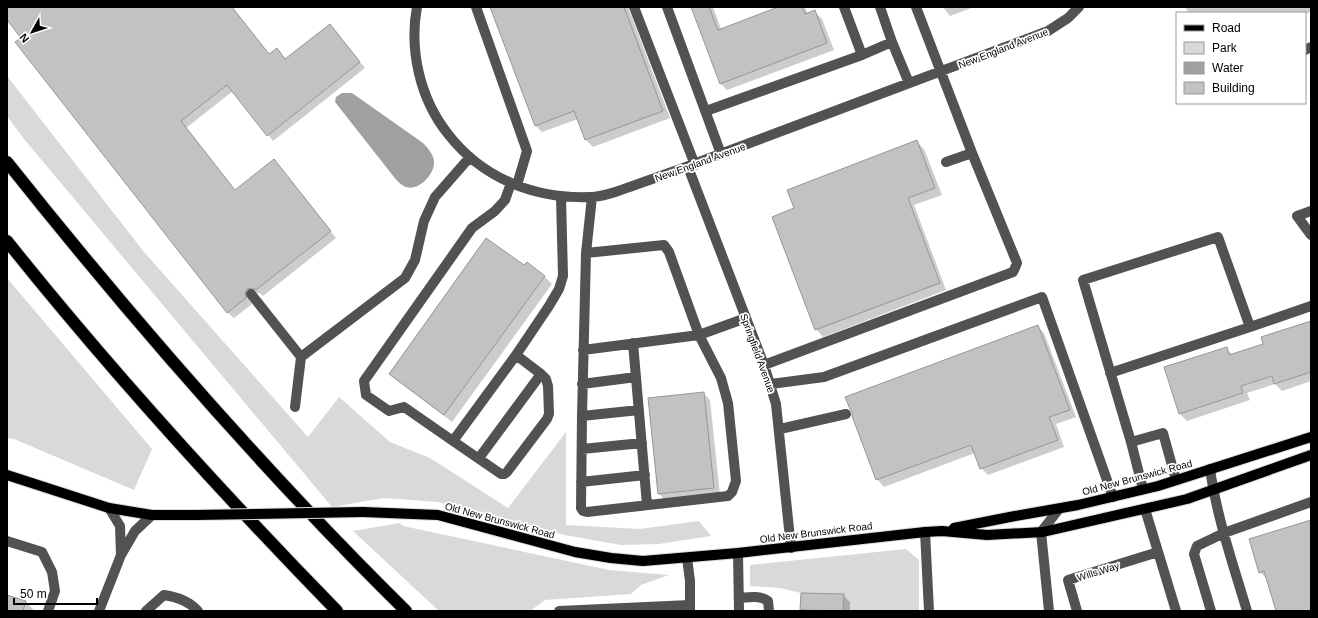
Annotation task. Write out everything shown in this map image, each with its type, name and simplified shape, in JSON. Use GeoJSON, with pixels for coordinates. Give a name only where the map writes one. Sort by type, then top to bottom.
{"type":"FeatureCollection","features":[{"type":"Feature","properties":{"kind":"highway"},"geometry":{"type":"LineString","coordinates":[[7,162],[159,347],[292,495],[406,611]]}},
{"type":"Feature","properties":{"kind":"highway"},"geometry":{"type":"LineString","coordinates":[[7,240],[97,349],[176,439],[261,532],[338,611]]}},
{"type":"Feature","properties":{"kind":"main road","name":"Old New Brunswick Road"},"geometry":{"type":"LineString","coordinates":[[7,475],[109,508],[152,515],[363,512],[438,515],[575,552],[611,558],[644,561],[791,548],[942,531],[1113,497],[1176,480],[1311,437]]}},
{"type":"Feature","properties":{"kind":"main road","name":"Old New Brunswick Road"},"geometry":{"type":"LineString","coordinates":[[942,531],[987,535],[1041,532],[1187,499],[1311,455]]}},
{"type":"Feature","properties":{"kind":"street","name":"New England Avenue"},"geometry":{"type":"LineString","coordinates":[[417,7],[414,46],[419,73],[426,96],[445,130],[460,148],[493,174],[514,184],[545,194],[561,197],[592,197],[609,194],[692,166],[1048,31],[1068,18],[1079,7]]}},
{"type":"Feature","properties":{"kind":"street"},"geometry":{"type":"LineString","coordinates":[[476,7],[527,151],[514,184],[504,200],[495,211],[472,228],[364,381],[366,395],[389,412],[404,407],[501,474],[504,474],[547,419],[548,414],[548,386],[546,379],[516,355]]}},
{"type":"Feature","properties":{"kind":"street","name":"Springfield Avenue"},"geometry":{"type":"LineString","coordinates":[[634,7],[771,384],[780,429],[791,548]]}},
{"type":"Feature","properties":{"kind":"street"},"geometry":{"type":"LineString","coordinates":[[667,7],[721,154]]}},
{"type":"Feature","properties":{"kind":"street"},"geometry":{"type":"LineString","coordinates":[[844,7],[862,55]]}},
{"type":"Feature","properties":{"kind":"street"},"geometry":{"type":"LineString","coordinates":[[880,7],[892,42],[909,83]]}},
{"type":"Feature","properties":{"kind":"street"},"geometry":{"type":"LineString","coordinates":[[764,365],[1013,272],[1015,268],[1017,263],[972,153],[916,7]]}},
{"type":"Feature","properties":{"kind":"street"},"geometry":{"type":"LineString","coordinates":[[706,111],[862,55],[892,42]]}},
{"type":"Feature","properties":{"kind":"street"},"geometry":{"type":"LineString","coordinates":[[946,162],[972,153]]}},
{"type":"Feature","properties":{"kind":"street"},"geometry":{"type":"LineString","coordinates":[[295,407],[302,358],[404,278],[415,260],[424,221],[435,197],[470,157]]}},
{"type":"Feature","properties":{"kind":"street"},"geometry":{"type":"LineString","coordinates":[[453,441],[516,355],[559,289],[563,276],[561,197]]}},
{"type":"Feature","properties":{"kind":"street"},"geometry":{"type":"LineString","coordinates":[[586,253],[664,245],[669,252],[699,335],[721,378],[728,403],[736,481],[732,492],[728,496],[587,512],[583,511],[581,508],[582,384],[586,253],[592,197]]}},
{"type":"Feature","properties":{"kind":"street"},"geometry":{"type":"LineString","coordinates":[[1311,211],[1297,216],[1311,235]]}},
{"type":"Feature","properties":{"kind":"street"},"geometry":{"type":"LineString","coordinates":[[1144,489],[1083,280],[1218,238],[1250,327]]}},
{"type":"Feature","properties":{"kind":"street"},"geometry":{"type":"LineString","coordinates":[[251,294],[302,358]]}},
{"type":"Feature","properties":{"kind":"street"},"geometry":{"type":"LineString","coordinates":[[771,384],[824,377],[1042,298],[1113,497]]}},
{"type":"Feature","properties":{"kind":"street"},"geometry":{"type":"LineString","coordinates":[[1110,373],[1311,306]]}},
{"type":"Feature","properties":{"kind":"street"},"geometry":{"type":"LineString","coordinates":[[583,350],[699,335],[746,318]]}},
{"type":"Feature","properties":{"kind":"street"},"geometry":{"type":"LineString","coordinates":[[633,343],[647,505]]}},
{"type":"Feature","properties":{"kind":"street"},"geometry":{"type":"LineString","coordinates":[[479,458],[541,374]]}},
{"type":"Feature","properties":{"kind":"street"},"geometry":{"type":"LineString","coordinates":[[582,384],[636,377]]}},
{"type":"Feature","properties":{"kind":"street"},"geometry":{"type":"LineString","coordinates":[[582,416],[639,410]]}},
{"type":"Feature","properties":{"kind":"street"},"geometry":{"type":"LineString","coordinates":[[780,429],[846,414]]}},
{"type":"Feature","properties":{"kind":"street"},"geometry":{"type":"LineString","coordinates":[[1131,442],[1163,433],[1176,480]]}},
{"type":"Feature","properties":{"kind":"street"},"geometry":{"type":"LineString","coordinates":[[582,449],[642,443]]}},
{"type":"Feature","properties":{"kind":"street"},"geometry":{"type":"LineString","coordinates":[[1210,469],[1213,490],[1224,533],[1247,611]]}},
{"type":"Feature","properties":{"kind":"street"},"geometry":{"type":"LineString","coordinates":[[581,482],[645,475]]}},
{"type":"Feature","properties":{"kind":"street"},"geometry":{"type":"LineString","coordinates":[[1211,611],[1194,554],[1197,546],[1224,533],[1311,502]]}},
{"type":"Feature","properties":{"kind":"street"},"geometry":{"type":"LineString","coordinates":[[109,508],[120,526],[121,556]]}},
{"type":"Feature","properties":{"kind":"street"},"geometry":{"type":"LineString","coordinates":[[1049,611],[1041,532],[1058,509]]}},
{"type":"Feature","properties":{"kind":"street"},"geometry":{"type":"LineString","coordinates":[[1145,509],[1176,611]]}},
{"type":"Feature","properties":{"kind":"street"},"geometry":{"type":"LineString","coordinates":[[99,611],[121,556],[135,531],[152,515]]}},
{"type":"Feature","properties":{"kind":"street"},"geometry":{"type":"LineString","coordinates":[[925,532],[929,611]]}},
{"type":"Feature","properties":{"kind":"street"},"geometry":{"type":"LineString","coordinates":[[7,540],[42,552],[52,572],[55,591],[48,611]]}},
{"type":"Feature","properties":{"kind":"street","name":"Wills Way"},"geometry":{"type":"LineString","coordinates":[[1078,611],[1068,580],[1158,552]]}},
{"type":"Feature","properties":{"kind":"street"},"geometry":{"type":"LineString","coordinates":[[738,553],[739,611]]}},
{"type":"Feature","properties":{"kind":"street"},"geometry":{"type":"LineString","coordinates":[[559,611],[690,608],[690,581],[687,558]]}},
{"type":"Feature","properties":{"kind":"street"},"geometry":{"type":"LineString","coordinates":[[146,611],[164,595],[179,598],[193,605],[198,611]]}},
{"type":"Feature","properties":{"kind":"street"},"geometry":{"type":"LineString","coordinates":[[739,598],[764,598],[768,601],[769,611]]}},
{"type":"Feature","properties":{"kind":"green space"},"geometry":{"type":"Polygon","coordinates":[[[7,76],[144,252],[308,437],[339,397],[390,442],[430,458],[508,508],[566,432],[566,525],[640,529],[699,521],[711,536],[659,544],[621,545],[565,535],[438,502],[384,498],[332,507],[24,139],[7,116],[7,76]]]}},
{"type":"Feature","properties":{"kind":"green space"},"geometry":{"type":"Polygon","coordinates":[[[7,278],[152,449],[134,490],[14,439],[7,438],[7,278]]]}},
{"type":"Feature","properties":{"kind":"green space"},"geometry":{"type":"Polygon","coordinates":[[[400,523],[403,526],[609,570],[669,575],[641,585],[631,594],[545,600],[530,611],[439,611],[353,531],[400,523]]]}},
{"type":"Feature","properties":{"kind":"green space"},"geometry":{"type":"Polygon","coordinates":[[[906,549],[919,560],[919,611],[848,611],[843,610],[843,594],[801,593],[780,588],[750,586],[750,565],[906,549]]]}},
{"type":"Feature","properties":{"kind":"water"},"geometry":{"type":"Polygon","coordinates":[[[342,93],[352,93],[425,145],[432,155],[434,164],[431,173],[424,182],[411,188],[404,186],[396,180],[335,102],[336,97],[342,93]]]}},
{"type":"Feature","properties":{"kind":"building"},"geometry":{"type":"Polygon","coordinates":[[[7,7],[232,7],[269,54],[277,48],[285,59],[330,24],[360,62],[267,136],[227,85],[181,121],[235,190],[274,159],[331,231],[256,290],[253,288],[247,289],[245,292],[246,298],[227,313],[15,42],[21,38],[7,20],[7,7]]]}},
{"type":"Feature","properties":{"kind":"building"},"geometry":{"type":"Polygon","coordinates":[[[490,7],[624,7],[663,111],[585,140],[574,111],[535,126],[490,7]]]}},
{"type":"Feature","properties":{"kind":"building"},"geometry":{"type":"Polygon","coordinates":[[[691,7],[709,7],[718,30],[778,7],[802,7],[805,14],[815,10],[827,43],[720,84],[691,7]]]}},
{"type":"Feature","properties":{"kind":"building"},"geometry":{"type":"Polygon","coordinates":[[[917,140],[935,188],[908,198],[940,283],[815,330],[772,217],[794,208],[787,190],[917,140]]]}},
{"type":"Feature","properties":{"kind":"building"},"geometry":{"type":"Polygon","coordinates":[[[486,238],[524,265],[527,262],[545,276],[444,415],[389,374],[486,238]]]}},
{"type":"Feature","properties":{"kind":"building"},"geometry":{"type":"Polygon","coordinates":[[[1311,321],[1311,372],[1274,384],[1272,376],[1241,386],[1243,393],[1179,414],[1164,367],[1227,347],[1229,355],[1263,344],[1261,337],[1311,321]]]}},
{"type":"Feature","properties":{"kind":"building"},"geometry":{"type":"Polygon","coordinates":[[[1038,325],[1070,410],[1049,417],[1058,440],[980,469],[971,445],[876,480],[852,416],[852,412],[845,397],[1038,325]]]}},
{"type":"Feature","properties":{"kind":"building"},"geometry":{"type":"Polygon","coordinates":[[[704,392],[714,488],[658,494],[648,398],[704,392]]]}},
{"type":"Feature","properties":{"kind":"building"},"geometry":{"type":"Polygon","coordinates":[[[1311,520],[1311,611],[1276,611],[1264,571],[1259,573],[1249,539],[1311,520]]]}},
{"type":"Feature","properties":{"kind":"building"},"geometry":{"type":"Polygon","coordinates":[[[801,593],[844,594],[843,611],[800,610],[801,593]]]}},
{"type":"Feature","properties":{"kind":"building"},"geometry":{"type":"Polygon","coordinates":[[[7,595],[26,601],[23,611],[7,611],[7,595]]]}}]}
